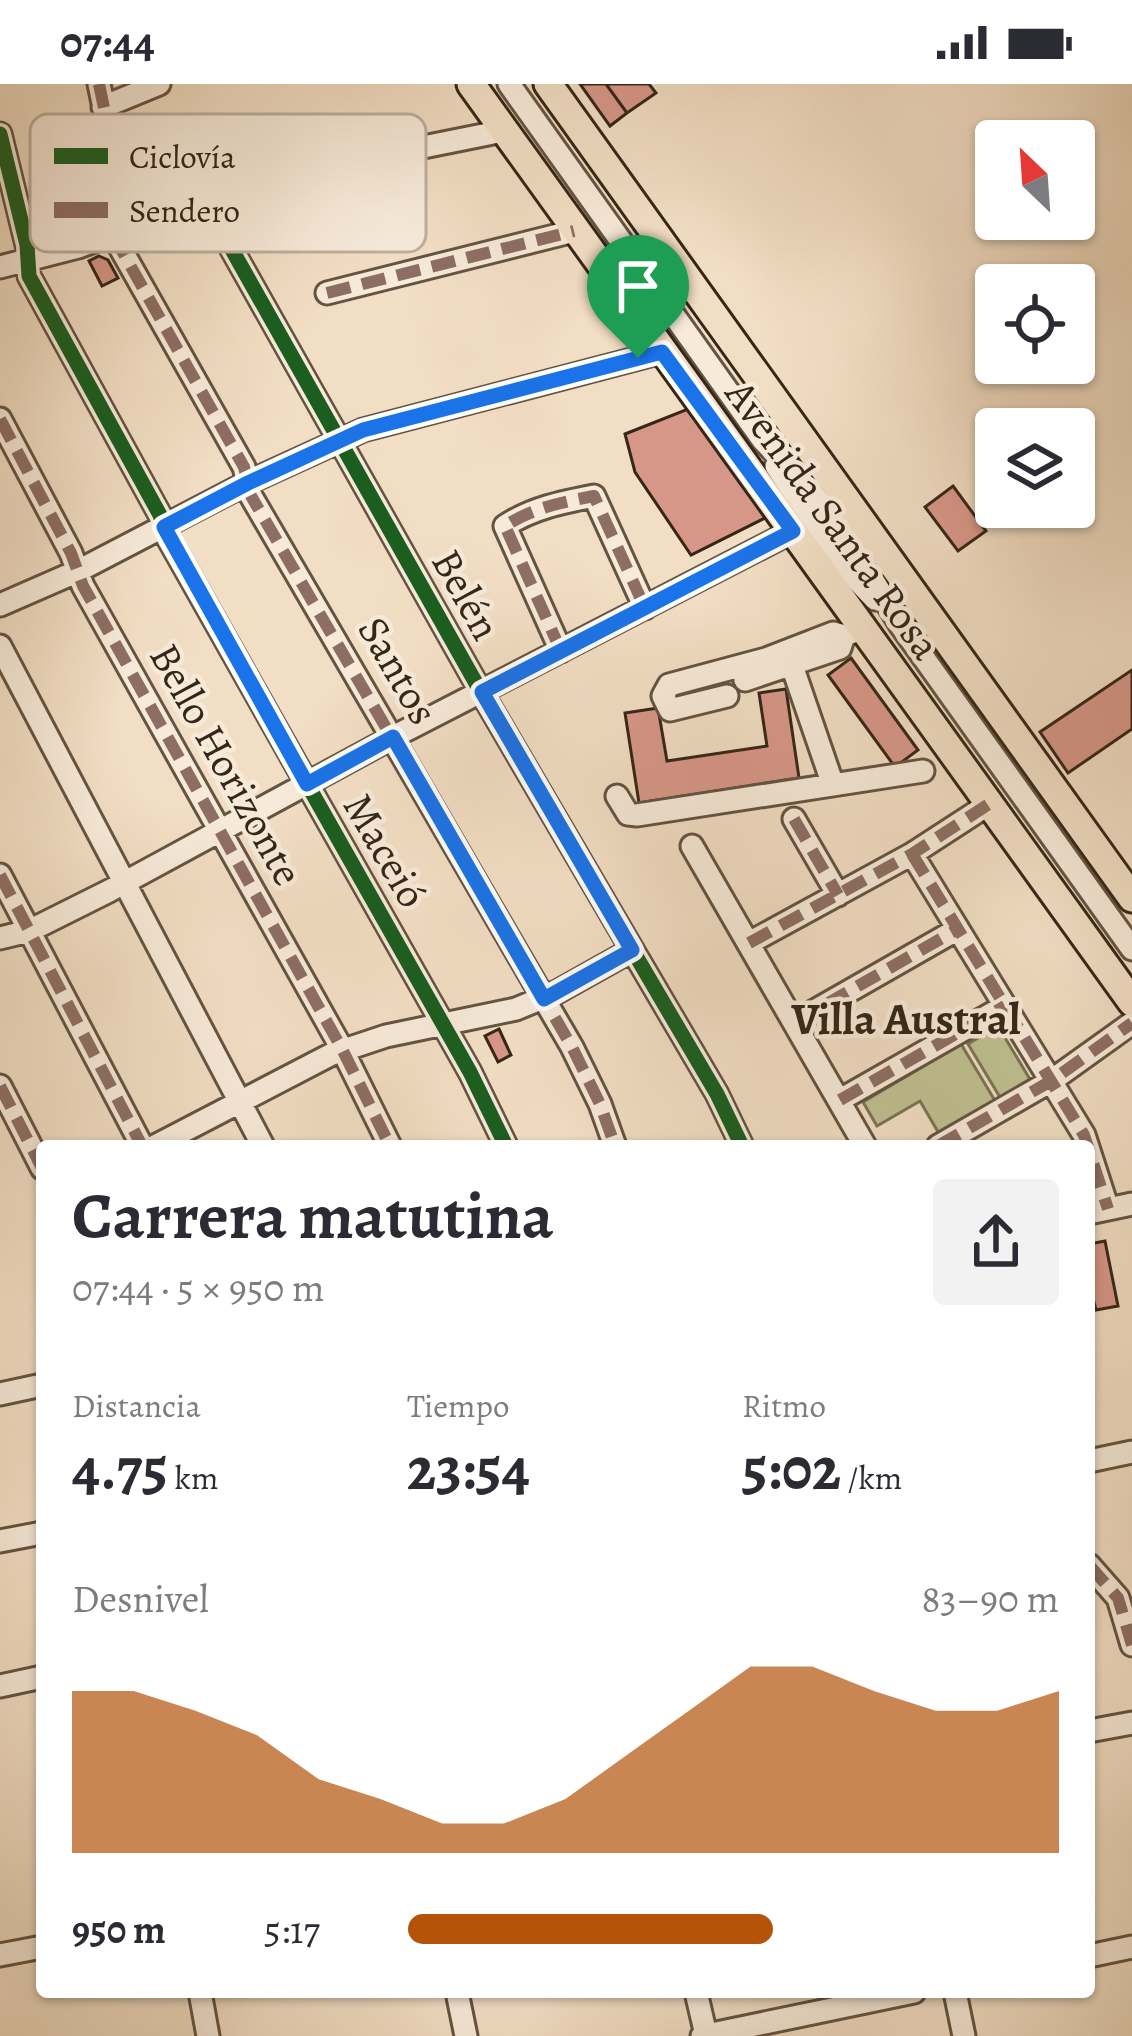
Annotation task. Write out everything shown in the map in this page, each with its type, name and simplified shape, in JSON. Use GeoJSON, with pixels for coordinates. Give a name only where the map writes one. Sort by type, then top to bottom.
{"type":"FeatureCollection","features":[{"type":"Feature","properties":{"kind":"main road","name":"Avenida Santa Rosa"},"geometry":{"type":"LineString","coordinates":[[471,84],[793,531],[853,632],[989,804],[1132,1002]]}},
{"type":"Feature","properties":{"kind":"main road","name":"Avenida Santa Rosa"},"geometry":{"type":"LineString","coordinates":[[548,84],[1132,898]]}},
{"type":"Feature","properties":{"kind":"street"},"geometry":{"type":"LineString","coordinates":[[99,84],[105,114]]}},
{"type":"Feature","properties":{"kind":"street"},"geometry":{"type":"LineString","coordinates":[[104,107],[159,84]]}},
{"type":"Feature","properties":{"kind":"street"},"geometry":{"type":"LineString","coordinates":[[509,84],[762,439],[801,508],[841,563],[901,626],[1132,949]]}},
{"type":"Feature","properties":{"kind":"street"},"geometry":{"type":"LineString","coordinates":[[426,146],[503,131]]}},
{"type":"Feature","properties":{"kind":"street","name":"Maceió"},"geometry":{"type":"LineString","coordinates":[[0,134],[29,276],[503,1140]]}},
{"type":"Feature","properties":{"kind":"street"},"geometry":{"type":"LineString","coordinates":[[327,293],[574,231]]}},
{"type":"Feature","properties":{"kind":"street"},"geometry":{"type":"LineString","coordinates":[[0,267],[55,252]]}},
{"type":"Feature","properties":{"kind":"street","name":"Santos"},"geometry":{"type":"LineString","coordinates":[[123,252],[244,467],[251,496],[587,1075],[613,1140]]}},
{"type":"Feature","properties":{"kind":"street","name":"Belén"},"geometry":{"type":"LineString","coordinates":[[233,252],[739,1140]]}},
{"type":"Feature","properties":{"kind":"street"},"geometry":{"type":"LineString","coordinates":[[0,605],[78,571],[339,439],[662,352]]}},
{"type":"Feature","properties":{"kind":"street","name":"Bello Horizonte"},"geometry":{"type":"LineString","coordinates":[[0,419],[387,1140]]}},
{"type":"Feature","properties":{"kind":"street"},"geometry":{"type":"LineString","coordinates":[[561,651],[505,526],[552,504],[594,496],[645,608]]}},
{"type":"Feature","properties":{"kind":"street"},"geometry":{"type":"LineString","coordinates":[[0,938],[29,931],[125,883],[393,737],[793,531]]}},
{"type":"Feature","properties":{"kind":"street"},"geometry":{"type":"LineString","coordinates":[[745,680],[833,633],[853,632]]}},
{"type":"Feature","properties":{"kind":"street"},"geometry":{"type":"LineString","coordinates":[[0,646],[260,1140]]}},
{"type":"Feature","properties":{"kind":"street"},"geometry":{"type":"LineString","coordinates":[[728,696],[670,710],[663,696],[669,685],[790,658]]}},
{"type":"Feature","properties":{"kind":"street"},"geometry":{"type":"LineString","coordinates":[[790,658],[832,785]]}},
{"type":"Feature","properties":{"kind":"street"},"geometry":{"type":"LineString","coordinates":[[617,796],[628,814],[637,815],[923,771]]}},
{"type":"Feature","properties":{"kind":"street"},"geometry":{"type":"LineString","coordinates":[[749,943],[912,854],[989,804]]}},
{"type":"Feature","properties":{"kind":"street"},"geometry":{"type":"LineString","coordinates":[[794,819],[838,895]]}},
{"type":"Feature","properties":{"kind":"street"},"geometry":{"type":"LineString","coordinates":[[1080,827],[1132,919]]}},
{"type":"Feature","properties":{"kind":"street"},"geometry":{"type":"LineString","coordinates":[[692,846],[863,1140]]}},
{"type":"Feature","properties":{"kind":"street"},"geometry":{"type":"LineString","coordinates":[[912,854],[1087,1140]]}},
{"type":"Feature","properties":{"kind":"street"},"geometry":{"type":"LineString","coordinates":[[0,875],[139,1140]]}},
{"type":"Feature","properties":{"kind":"street"},"geometry":{"type":"LineString","coordinates":[[795,1022],[958,928]]}},
{"type":"Feature","properties":{"kind":"street"},"geometry":{"type":"LineString","coordinates":[[165,1140],[342,1049],[544,999],[632,950]]}},
{"type":"Feature","properties":{"kind":"street"},"geometry":{"type":"LineString","coordinates":[[840,1100],[1005,1006]]}},
{"type":"Feature","properties":{"kind":"street"},"geometry":{"type":"LineString","coordinates":[[948,1140],[1051,1081],[1132,1023]]}},
{"type":"Feature","properties":{"kind":"street"},"geometry":{"type":"LineString","coordinates":[[0,1086],[36,1156]]}},
{"type":"Feature","properties":{"kind":"street"},"geometry":{"type":"LineString","coordinates":[[1098,1211],[1132,1204]]}},
{"type":"Feature","properties":{"kind":"street"},"geometry":{"type":"LineString","coordinates":[[0,1394],[36,1386]]}},
{"type":"Feature","properties":{"kind":"street"},"geometry":{"type":"LineString","coordinates":[[1095,1460],[1132,1452]]}},
{"type":"Feature","properties":{"kind":"street"},"geometry":{"type":"LineString","coordinates":[[0,1541],[36,1534]]}},
{"type":"Feature","properties":{"kind":"street"},"geometry":{"type":"LineString","coordinates":[[1095,1572],[1118,1598],[1132,1645]]}},
{"type":"Feature","properties":{"kind":"street"},"geometry":{"type":"LineString","coordinates":[[0,1686],[36,1678]]}},
{"type":"Feature","properties":{"kind":"street"},"geometry":{"type":"LineString","coordinates":[[1095,1730],[1132,1723]]}},
{"type":"Feature","properties":{"kind":"street"},"geometry":{"type":"LineString","coordinates":[[1095,1955],[1132,1947]]}},
{"type":"Feature","properties":{"kind":"street"},"geometry":{"type":"LineString","coordinates":[[0,1955],[36,1948]]}},
{"type":"Feature","properties":{"kind":"street"},"geometry":{"type":"LineString","coordinates":[[201,1998],[208,2036]]}},
{"type":"Feature","properties":{"kind":"street"},"geometry":{"type":"LineString","coordinates":[[458,1998],[466,2036]]}},
{"type":"Feature","properties":{"kind":"street"},"geometry":{"type":"LineString","coordinates":[[697,1998],[704,2036],[885,1998]]}},
{"type":"Feature","properties":{"kind":"street"},"geometry":{"type":"LineString","coordinates":[[956,1998],[964,2036]]}},
{"type":"Feature","properties":{"kind":"green space"},"geometry":{"type":"Polygon","coordinates":[[[998,1026],[1031,1081],[1001,1099],[968,1044],[998,1026]]]}},
{"type":"Feature","properties":{"kind":"green space"},"geometry":{"type":"Polygon","coordinates":[[[961,1044],[997,1104],[941,1137],[920,1101],[877,1126],[863,1102],[961,1044]]]}},
{"type":"Feature","properties":{"kind":"building"},"geometry":{"type":"Polygon","coordinates":[[[580,84],[606,84],[627,113],[610,126],[580,84]]]}},
{"type":"Feature","properties":{"kind":"building"},"geometry":{"type":"Polygon","coordinates":[[[606,84],[649,84],[656,93],[627,113],[606,84]]]}},
{"type":"Feature","properties":{"kind":"building"},"geometry":{"type":"Polygon","coordinates":[[[99,256],[108,260],[118,278],[102,286],[89,261],[99,256]]]}},
{"type":"Feature","properties":{"kind":"building"},"geometry":{"type":"Polygon","coordinates":[[[688,409],[767,517],[691,555],[635,472],[625,434],[688,409]]]}},
{"type":"Feature","properties":{"kind":"building"},"geometry":{"type":"Polygon","coordinates":[[[953,486],[975,516],[975,528],[986,531],[958,551],[925,507],[953,486]]]}},
{"type":"Feature","properties":{"kind":"building"},"geometry":{"type":"Polygon","coordinates":[[[851,658],[918,750],[895,767],[828,675],[851,658]]]}},
{"type":"Feature","properties":{"kind":"building"},"geometry":{"type":"Polygon","coordinates":[[[1132,670],[1132,729],[1068,773],[1040,732],[1132,670]]]}},
{"type":"Feature","properties":{"kind":"building"},"geometry":{"type":"Polygon","coordinates":[[[786,689],[799,778],[639,803],[625,713],[658,708],[667,761],[767,746],[759,693],[786,689]]]}},
{"type":"Feature","properties":{"kind":"building"},"geometry":{"type":"Polygon","coordinates":[[[499,1029],[511,1055],[498,1062],[485,1036],[499,1029]]]}},
{"type":"Feature","properties":{"kind":"building"},"geometry":{"type":"Polygon","coordinates":[[[1105,1241],[1118,1306],[1096,1310],[1095,1243],[1105,1241]]]}},
{"type":"Feature","properties":{"kind":"marked path"},"geometry":{"type":"LineString","coordinates":[[99,84],[105,114]]}},
{"type":"Feature","properties":{"kind":"marked path"},"geometry":{"type":"LineString","coordinates":[[327,293],[574,231]]}},
{"type":"Feature","properties":{"kind":"marked path"},"geometry":{"type":"LineString","coordinates":[[123,252],[244,467],[251,496],[572,1047],[613,1140]]}},
{"type":"Feature","properties":{"kind":"marked path"},"geometry":{"type":"LineString","coordinates":[[0,419],[71,553],[83,586],[342,1049],[387,1140]]}},
{"type":"Feature","properties":{"kind":"marked path"},"geometry":{"type":"LineString","coordinates":[[561,651],[505,526],[515,520],[548,506],[594,496],[645,608]]}},
{"type":"Feature","properties":{"kind":"marked path"},"geometry":{"type":"LineString","coordinates":[[749,943],[912,854],[989,804]]}},
{"type":"Feature","properties":{"kind":"marked path"},"geometry":{"type":"LineString","coordinates":[[794,819],[838,895]]}},
{"type":"Feature","properties":{"kind":"marked path"},"geometry":{"type":"LineString","coordinates":[[912,854],[1086,1140]]}},
{"type":"Feature","properties":{"kind":"marked path"},"geometry":{"type":"LineString","coordinates":[[0,875],[139,1140]]}},
{"type":"Feature","properties":{"kind":"marked path"},"geometry":{"type":"LineString","coordinates":[[795,1022],[958,929]]}},
{"type":"Feature","properties":{"kind":"marked path"},"geometry":{"type":"LineString","coordinates":[[840,1100],[1005,1006]]}},
{"type":"Feature","properties":{"kind":"marked path"},"geometry":{"type":"LineString","coordinates":[[948,1140],[1051,1081],[1132,1023]]}},
{"type":"Feature","properties":{"kind":"marked path"},"geometry":{"type":"LineString","coordinates":[[0,1086],[36,1156]]}},
{"type":"Feature","properties":{"kind":"marked path"},"geometry":{"type":"LineString","coordinates":[[1095,1169],[1108,1209]]}},
{"type":"Feature","properties":{"kind":"marked path"},"geometry":{"type":"LineString","coordinates":[[1095,1572],[1118,1598],[1132,1645]]}},
{"type":"Feature","properties":{"kind":"cycle path"},"geometry":{"type":"LineString","coordinates":[[0,134],[27,245],[29,276],[160,515],[168,538],[470,1072],[503,1140]]}},
{"type":"Feature","properties":{"kind":"cycle path"},"geometry":{"type":"LineString","coordinates":[[233,252],[739,1140]]}},
{"type":"Feature","properties":{"kind":"district","name":"Villa Austral"},"geometry":{"type":"Point","coordinates":[906,1018]}},
{"type":"Feature","properties":{"kind":"route"},"geometry":{"type":"LineString","coordinates":[[662,352],[793,531],[482,692],[632,950],[544,999],[393,737],[307,784],[164,527],[363,430],[638,358],[662,352]]}}]}
